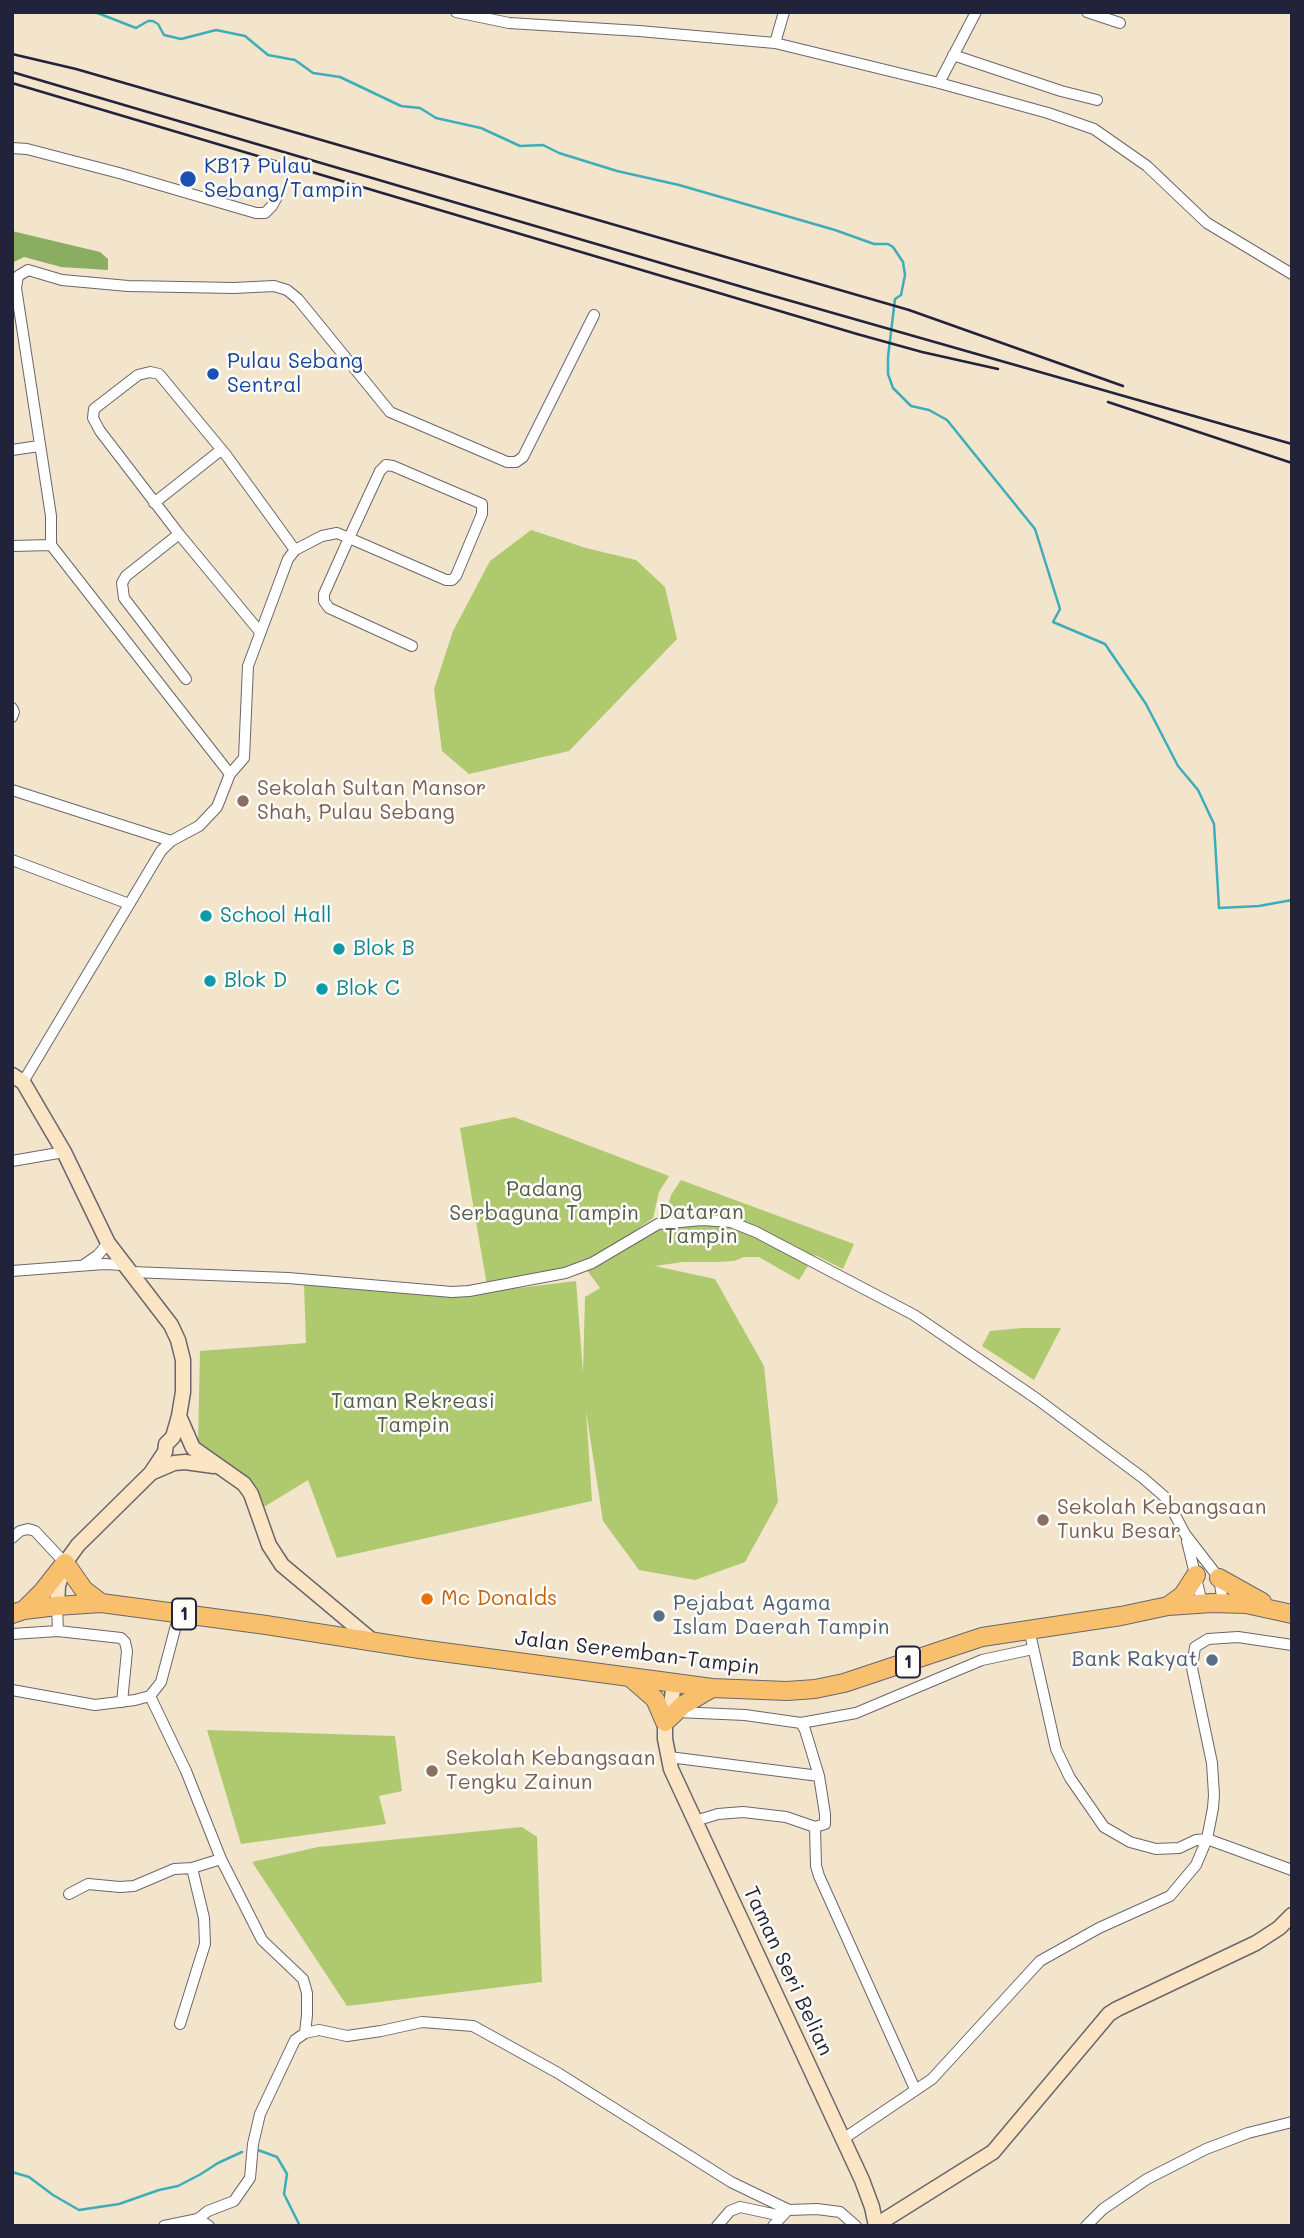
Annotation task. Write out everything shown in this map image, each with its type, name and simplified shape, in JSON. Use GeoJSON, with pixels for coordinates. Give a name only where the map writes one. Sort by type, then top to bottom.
{"type":"FeatureCollection","features":[{"type":"Feature","properties":{"kind":"highway"},"geometry":{"type":"LineString","coordinates":[[18,1612],[43,1591],[65,1563],[84,1590],[101,1603]]}},
{"type":"Feature","properties":{"kind":"highway"},"geometry":{"type":"LineString","coordinates":[[1168,1606],[1183,1595],[1196,1575]]}},
{"type":"Feature","properties":{"kind":"highway"},"geometry":{"type":"LineString","coordinates":[[1219,1578],[1285,1612]]}},
{"type":"Feature","properties":{"kind":"highway","name":"Jalan Seremban-Tampin"},"geometry":{"type":"LineString","coordinates":[[18,1612],[101,1603],[631,1678],[712,1688],[776,1691],[816,1689],[844,1683],[982,1637],[1121,1616],[1168,1606],[1223,1602],[1285,1612]]}},
{"type":"Feature","properties":{"kind":"highway"},"geometry":{"type":"LineString","coordinates":[[631,1678],[669,1713],[712,1688]]}},
{"type":"Feature","properties":{"kind":"street"},"geometry":{"type":"LineString","coordinates":[[456,12],[509,23],[775,43],[1048,113],[1094,129],[1147,166],[1207,223],[1292,274]]}},
{"type":"Feature","properties":{"kind":"street"},"geometry":{"type":"LineString","coordinates":[[775,43],[784,12]]}},
{"type":"Feature","properties":{"kind":"street"},"geometry":{"type":"LineString","coordinates":[[939,83],[976,12]]}},
{"type":"Feature","properties":{"kind":"street"},"geometry":{"type":"LineString","coordinates":[[1087,12],[1120,23]]}},
{"type":"Feature","properties":{"kind":"street"},"geometry":{"type":"LineString","coordinates":[[953,55],[1097,100]]}},
{"type":"Feature","properties":{"kind":"street"},"geometry":{"type":"LineString","coordinates":[[12,148],[27,149],[119,173],[256,213],[265,213],[278,195]]}},
{"type":"Feature","properties":{"kind":"street"},"geometry":{"type":"LineString","coordinates":[[230,774],[51,545],[51,516],[38,446],[16,288],[19,276],[27,270],[62,280],[121,286],[274,286],[287,290],[298,299],[390,412],[507,462],[516,462],[523,457],[594,315]]}},
{"type":"Feature","properties":{"kind":"street"},"geometry":{"type":"LineString","coordinates":[[260,632],[178,534],[100,432],[93,418],[94,409],[138,375],[150,372],[159,374],[221,450],[295,550]]}},
{"type":"Feature","properties":{"kind":"street"},"geometry":{"type":"LineString","coordinates":[[12,450],[38,446]]}},
{"type":"Feature","properties":{"kind":"street"},"geometry":{"type":"LineString","coordinates":[[154,503],[221,450]]}},
{"type":"Feature","properties":{"kind":"street"},"geometry":{"type":"LineString","coordinates":[[58,1631],[58,1586],[65,1563],[78,1545],[151,1474],[175,1459],[191,1456],[184,1441],[179,1416],[184,1384],[183,1360],[178,1340],[171,1325],[108,1243],[64,1152],[18,1078],[161,851],[171,841],[199,826],[217,807],[230,774],[244,758],[248,666],[288,559],[295,550],[322,536],[337,533],[349,538],[446,580],[452,580],[456,576],[483,509],[482,504],[386,465],[380,471],[349,538],[324,594],[324,601],[329,608],[412,646]]}},
{"type":"Feature","properties":{"kind":"street"},"geometry":{"type":"LineString","coordinates":[[178,534],[126,576],[122,583],[124,598],[186,679]]}},
{"type":"Feature","properties":{"kind":"street"},"geometry":{"type":"LineString","coordinates":[[12,546],[51,545]]}},
{"type":"Feature","properties":{"kind":"street"},"geometry":{"type":"LineString","coordinates":[[12,708],[12,717]]}},
{"type":"Feature","properties":{"kind":"street"},"geometry":{"type":"LineString","coordinates":[[12,790],[171,841]]}},
{"type":"Feature","properties":{"kind":"street"},"geometry":{"type":"LineString","coordinates":[[12,860],[129,904]]}},
{"type":"Feature","properties":{"kind":"street"},"geometry":{"type":"LineString","coordinates":[[12,1161],[64,1152]]}},
{"type":"Feature","properties":{"kind":"street"},"geometry":{"type":"LineString","coordinates":[[12,1271],[104,1264],[127,1269],[288,1278],[452,1293],[565,1272],[592,1263],[658,1224],[702,1220],[731,1222],[768,1238],[925,1322],[1037,1399],[1143,1478],[1166,1499],[1185,1534],[1219,1578],[1223,1602]]}},
{"type":"Feature","properties":{"kind":"street"},"geometry":{"type":"LineString","coordinates":[[82,1267],[108,1243]]}},
{"type":"Feature","properties":{"kind":"street"},"geometry":{"type":"LineString","coordinates":[[215,1466],[175,1459],[166,1444],[184,1441],[244,1485],[251,1494],[269,1545],[282,1565],[374,1642]]}},
{"type":"Feature","properties":{"kind":"street"},"geometry":{"type":"LineString","coordinates":[[12,1538],[20,1531],[35,1531],[65,1563]]}},
{"type":"Feature","properties":{"kind":"street"},"geometry":{"type":"LineString","coordinates":[[1185,1534],[1202,1603]]}},
{"type":"Feature","properties":{"kind":"street"},"geometry":{"type":"LineString","coordinates":[[12,1690],[94,1705],[150,1696],[161,1682],[179,1614]]}},
{"type":"Feature","properties":{"kind":"street"},"geometry":{"type":"LineString","coordinates":[[1029,1629],[1056,1749],[1070,1778],[1104,1826],[1130,1842],[1156,1849],[1179,1848],[1196,1840],[1207,1839],[1292,1870]]}},
{"type":"Feature","properties":{"kind":"street"},"geometry":{"type":"LineString","coordinates":[[12,1634],[58,1631],[121,1638],[127,1651],[122,1702]]}},
{"type":"Feature","properties":{"kind":"street"},"geometry":{"type":"LineString","coordinates":[[843,2139],[932,2079],[1040,1961],[1099,1928],[1170,1896],[1196,1865],[1207,1839],[1214,1795],[1210,1750],[1192,1668],[1195,1647],[1208,1639],[1238,1637],[1292,1645]]}},
{"type":"Feature","properties":{"kind":"street"},"geometry":{"type":"LineString","coordinates":[[669,1713],[745,1715],[801,1723],[856,1713],[982,1660],[1033,1649]]}},
{"type":"Feature","properties":{"kind":"street","name":"Taman Seri Belian"},"geometry":{"type":"LineString","coordinates":[[670,1683],[671,1704],[665,1739],[671,1769],[843,2139],[865,2189],[877,2226]]}},
{"type":"Feature","properties":{"kind":"street"},"geometry":{"type":"LineString","coordinates":[[150,1696],[186,1771],[221,1859],[262,1940],[303,1979],[307,1993],[305,2033]]}},
{"type":"Feature","properties":{"kind":"street"},"geometry":{"type":"LineString","coordinates":[[801,1723],[819,1776],[825,1814],[820,1825],[816,1866],[819,1876],[915,2089]]}},
{"type":"Feature","properties":{"kind":"street"},"geometry":{"type":"LineString","coordinates":[[669,1757],[819,1776]]}},
{"type":"Feature","properties":{"kind":"street"},"geometry":{"type":"LineString","coordinates":[[695,1822],[718,1814],[743,1812],[786,1816],[820,1825]]}},
{"type":"Feature","properties":{"kind":"street"},"geometry":{"type":"LineString","coordinates":[[69,1895],[88,1884],[127,1887],[173,1869],[192,1868],[221,1859]]}},
{"type":"Feature","properties":{"kind":"street"},"geometry":{"type":"LineString","coordinates":[[180,2024],[205,1944],[204,1918],[192,1868]]}},
{"type":"Feature","properties":{"kind":"street"},"geometry":{"type":"LineString","coordinates":[[877,2226],[993,2152],[1109,2014],[1256,1943],[1279,1928],[1292,1915]]}},
{"type":"Feature","properties":{"kind":"street"},"geometry":{"type":"LineString","coordinates":[[164,2226],[198,2219],[208,2211],[234,2201],[250,2178],[253,2144],[260,2114],[295,2040],[305,2033],[319,2030],[347,2036],[422,2022],[473,2026],[558,2073],[785,2213]]}},
{"type":"Feature","properties":{"kind":"street"},"geometry":{"type":"LineString","coordinates":[[1086,2226],[1103,2209],[1159,2173],[1206,2149],[1248,2133],[1289,2122]]}},
{"type":"Feature","properties":{"kind":"street"},"geometry":{"type":"LineString","coordinates":[[717,2226],[730,2211],[740,2207],[785,2213],[817,2209],[840,2212],[856,2226]]}},
{"type":"Feature","properties":{"kind":"street"},"geometry":{"type":"LineString","coordinates":[[773,2226],[785,2213]]}},
{"type":"Feature","properties":{"kind":"street"},"geometry":{"type":"LineString","coordinates":[[198,2219],[209,2226]]}},
{"type":"Feature","properties":{"kind":"green space"},"geometry":{"type":"Polygon","coordinates":[[[12,231],[100,252],[108,259],[108,270],[61,267],[24,257],[12,263],[12,231]]]}},
{"type":"Feature","properties":{"kind":"green space"},"geometry":{"type":"Polygon","coordinates":[[[531,530],[586,548],[636,560],[665,587],[677,639],[569,751],[469,774],[442,751],[434,689],[453,631],[490,561],[531,530]]]}},
{"type":"Feature","properties":{"kind":"green space","name":"Padang Serbaguna Tampin"},"geometry":{"type":"Polygon","coordinates":[[[514,1117],[669,1176],[659,1192],[653,1218],[585,1263],[487,1286],[460,1128],[514,1117]]]}},
{"type":"Feature","properties":{"kind":"green space"},"geometry":{"type":"Polygon","coordinates":[[[681,1180],[854,1244],[843,1269],[815,1255],[799,1280],[759,1257],[655,1266],[715,1279],[764,1366],[778,1502],[745,1562],[695,1580],[639,1570],[603,1521],[586,1411],[592,1501],[337,1558],[308,1480],[259,1510],[198,1442],[200,1351],[306,1343],[304,1285],[478,1293],[576,1281],[583,1373],[585,1297],[600,1288],[584,1266],[663,1225],[671,1195],[681,1180]]]}},
{"type":"Feature","properties":{"kind":"green space"},"geometry":{"type":"Polygon","coordinates":[[[1061,1328],[1034,1380],[982,1346],[990,1331],[1061,1328]]]}},
{"type":"Feature","properties":{"kind":"green space"},"geometry":{"type":"Polygon","coordinates":[[[207,1730],[395,1736],[402,1791],[379,1796],[386,1824],[241,1844],[207,1730]]]}},
{"type":"Feature","properties":{"kind":"green space"},"geometry":{"type":"Polygon","coordinates":[[[522,1827],[537,1837],[542,1982],[347,2006],[252,1862],[318,1847],[522,1827]]]}},
{"type":"Feature","properties":{"kind":"waterway"},"geometry":{"type":"LineString","coordinates":[[95,12],[136,28],[153,21],[164,35],[181,39],[216,30],[245,36],[268,55],[295,60],[313,73],[340,77],[401,106],[420,108],[436,118],[481,128],[520,146],[543,145],[559,153],[617,171],[679,185],[835,230],[874,244],[888,244],[893,247],[903,262],[905,275],[901,295],[895,299],[888,357],[888,374],[893,388],[911,406],[929,410],[947,420],[1035,529],[1060,609],[1053,622],[1105,644],[1146,704],[1178,766],[1198,790],[1214,824],[1219,908],[1259,906],[1292,900]]}},
{"type":"Feature","properties":{"kind":"waterway"},"geometry":{"type":"LineString","coordinates":[[258,2150],[277,2157],[287,2174],[284,2194],[300,2226]]}},
{"type":"Feature","properties":{"kind":"waterway"},"geometry":{"type":"LineString","coordinates":[[12,2172],[29,2177],[79,2210],[119,2204],[178,2186],[242,2152]]}},
{"type":"Feature","properties":{"kind":"railway"},"geometry":{"type":"LineString","coordinates":[[12,54],[76,69],[909,310],[1123,386]]}},
{"type":"Feature","properties":{"kind":"railway"},"geometry":{"type":"LineString","coordinates":[[12,72],[756,291],[1292,444]]}},
{"type":"Feature","properties":{"kind":"railway"},"geometry":{"type":"LineString","coordinates":[[12,83],[857,334],[998,369]]}},
{"type":"Feature","properties":{"kind":"railway"},"geometry":{"type":"LineString","coordinates":[[1108,402],[1292,463]]}},
{"type":"Feature","properties":{"kind":"place","name":"KB17 Pulau Sebang/Tampin"},"geometry":{"type":"Point","coordinates":[188,179]}},
{"type":"Feature","properties":{"kind":"place","name":"Pulau Sebang Sentral"},"geometry":{"type":"Point","coordinates":[213,374]}},
{"type":"Feature","properties":{"kind":"place","name":"Sekolah Sultan Mansor Shah, Pulau Sebang"},"geometry":{"type":"Point","coordinates":[243,801]}},
{"type":"Feature","properties":{"kind":"place","name":"School Hall"},"geometry":{"type":"Point","coordinates":[206,916]}},
{"type":"Feature","properties":{"kind":"place","name":"Blok B"},"geometry":{"type":"Point","coordinates":[339,949]}},
{"type":"Feature","properties":{"kind":"place","name":"Blok D"},"geometry":{"type":"Point","coordinates":[210,981]}},
{"type":"Feature","properties":{"kind":"place","name":"Blok C"},"geometry":{"type":"Point","coordinates":[322,989]}},
{"type":"Feature","properties":{"kind":"place","name":"Sekolah Kebangsaan Tunku Besar"},"geometry":{"type":"Point","coordinates":[1043,1520]}},
{"type":"Feature","properties":{"kind":"place","name":"Mc Donalds"},"geometry":{"type":"Point","coordinates":[427,1599]}},
{"type":"Feature","properties":{"kind":"place","name":"Pejabat Agama Islam Daerah Tampin"},"geometry":{"type":"Point","coordinates":[659,1616]}},
{"type":"Feature","properties":{"kind":"place","name":"Bank Rakyat"},"geometry":{"type":"Point","coordinates":[1212,1660]}},
{"type":"Feature","properties":{"kind":"place","name":"Sekolah Kebangsaan Tengku Zainun"},"geometry":{"type":"Point","coordinates":[432,1771]}},
{"type":"Feature","properties":{"kind":"park label","name":"Dataran Tampin"},"geometry":{"type":"Point","coordinates":[701,1225]}},
{"type":"Feature","properties":{"kind":"park label","name":"Taman Rekreasi Tampin"},"geometry":{"type":"Point","coordinates":[413,1414]}}]}
